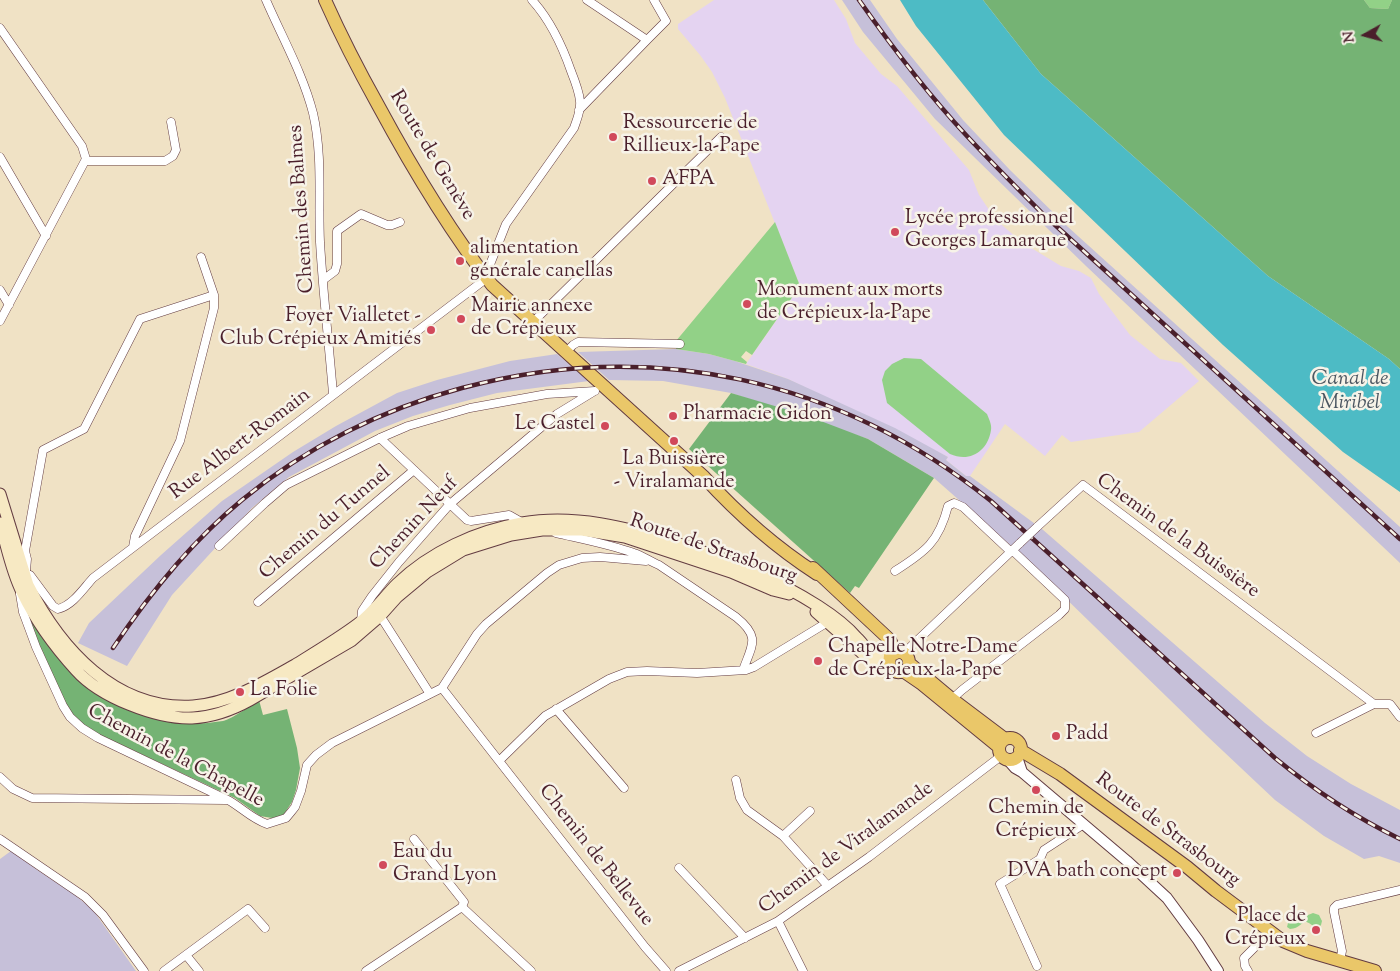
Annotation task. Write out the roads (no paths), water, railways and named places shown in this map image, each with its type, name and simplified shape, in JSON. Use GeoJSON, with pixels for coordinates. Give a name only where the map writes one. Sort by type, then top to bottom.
{"type":"FeatureCollection","features":[{"type":"Feature","properties":{"kind":"main road","name":"Route de Genève"},"geometry":{"type":"LineString","coordinates":[[325,0],[353,59],[399,145],[430,195],[492,285],[566,352],[598,388],[704,477],[724,489],[802,556],[817,574],[890,640],[898,661],[922,684],[1008,752]]}},
{"type":"Feature","properties":{"kind":"main road","name":"Route de Strasbourg"},"geometry":{"type":"LineString","coordinates":[[0,494],[21,574],[21,590],[52,640],[76,671],[103,692],[130,705],[178,718],[195,718],[233,709],[351,640],[378,612],[426,572],[463,550],[511,535],[542,530],[582,530],[624,537],[676,552],[773,590],[792,594],[830,619]]}},
{"type":"Feature","properties":{"kind":"main road","name":"Route de Strasbourg"},"geometry":{"type":"LineString","coordinates":[[0,523],[21,574],[34,597],[70,649],[87,667],[108,683],[124,692],[166,704],[194,706],[215,702],[255,688],[378,612],[403,579],[415,568],[435,555],[473,537],[523,523],[565,521],[616,526],[691,547],[739,565],[801,595],[830,619],[876,664],[898,661]]}},
{"type":"Feature","properties":{"kind":"main road","name":"Route de Genève"},"geometry":{"type":"LineString","coordinates":[[898,661],[952,699],[1008,752]]}},
{"type":"Feature","properties":{"kind":"main road","name":"Route de Strasbourg"},"geometry":{"type":"LineString","coordinates":[[1008,752],[1060,774],[1291,946],[1375,971]]}},
{"type":"Feature","properties":{"kind":"street","name":"Chemin des Balmes"},"geometry":{"type":"LineString","coordinates":[[266,0],[303,82],[313,113],[318,140],[320,241],[333,394]]}},
{"type":"Feature","properties":{"kind":"street"},"geometry":{"type":"LineString","coordinates":[[487,278],[489,267],[506,224],[574,128],[579,110],[580,102],[576,84],[562,46],[554,29],[532,0]]}},
{"type":"Feature","properties":{"kind":"street"},"geometry":{"type":"LineString","coordinates":[[587,0],[648,40]]}},
{"type":"Feature","properties":{"kind":"street"},"geometry":{"type":"LineString","coordinates":[[579,110],[666,21],[654,0]]}},
{"type":"Feature","properties":{"kind":"street"},"geometry":{"type":"LineString","coordinates":[[0,28],[82,146],[85,155],[85,161],[0,321]]}},
{"type":"Feature","properties":{"kind":"street"},"geometry":{"type":"LineString","coordinates":[[85,161],[165,161],[176,150],[171,122]]}},
{"type":"Feature","properties":{"kind":"street"},"geometry":{"type":"LineString","coordinates":[[533,322],[721,137]]}},
{"type":"Feature","properties":{"kind":"street"},"geometry":{"type":"LineString","coordinates":[[0,157],[46,236]]}},
{"type":"Feature","properties":{"kind":"street"},"geometry":{"type":"LineString","coordinates":[[323,280],[334,271],[337,264],[337,231],[361,214],[387,225],[400,222]]}},
{"type":"Feature","properties":{"kind":"street"},"geometry":{"type":"LineString","coordinates":[[133,548],[135,536],[180,440],[214,308],[214,295],[201,257]]}},
{"type":"Feature","properties":{"kind":"street","name":"Rue Albert-Romain"},"geometry":{"type":"LineString","coordinates":[[21,574],[30,575],[53,606],[58,609],[63,608],[93,578],[487,278]]}},
{"type":"Feature","properties":{"kind":"street"},"geometry":{"type":"LineString","coordinates":[[0,290],[9,305]]}},
{"type":"Feature","properties":{"kind":"street"},"geometry":{"type":"LineString","coordinates":[[21,574],[27,559],[25,551],[43,450],[84,429],[140,319],[214,295]]}},
{"type":"Feature","properties":{"kind":"street"},"geometry":{"type":"LineString","coordinates":[[566,352],[578,342],[680,344]]}},
{"type":"Feature","properties":{"kind":"street"},"geometry":{"type":"LineString","coordinates":[[219,546],[286,485],[408,426],[470,408],[547,394],[598,388]]}},
{"type":"Feature","properties":{"kind":"street","name":"Chemin Neuf"},"geometry":{"type":"LineString","coordinates":[[361,622],[362,611],[372,596],[450,504],[557,414],[598,388]]}},
{"type":"Feature","properties":{"kind":"street"},"geometry":{"type":"LineString","coordinates":[[380,438],[467,520],[509,515],[523,523]]}},
{"type":"Feature","properties":{"kind":"street","name":"Chemin du Tunnel"},"geometry":{"type":"LineString","coordinates":[[258,602],[414,470]]}},
{"type":"Feature","properties":{"kind":"street","name":"Chemin de la Buissière"},"geometry":{"type":"LineString","coordinates":[[898,661],[1011,551],[1083,485],[1374,704],[1390,704],[1400,717]]}},
{"type":"Feature","properties":{"kind":"street"},"geometry":{"type":"LineString","coordinates":[[895,571],[923,553],[934,540],[944,520],[948,506],[954,503],[963,507],[1065,600],[1065,609],[1059,615],[952,699]]}},
{"type":"Feature","properties":{"kind":"street"},"geometry":{"type":"LineString","coordinates":[[542,530],[636,554],[659,565],[745,624],[751,631],[753,643],[743,670]]}},
{"type":"Feature","properties":{"kind":"street"},"geometry":{"type":"LineString","coordinates":[[648,561],[600,557],[582,558],[559,565],[486,624],[477,634],[442,688],[499,761],[545,716],[609,679],[627,672],[697,673],[743,670],[754,667],[830,619]]}},
{"type":"Feature","properties":{"kind":"street","name":"Chemin de la Chapelle"},"geometry":{"type":"LineString","coordinates":[[21,590],[20,601],[36,647],[70,717],[82,728],[98,738],[242,807],[260,822],[267,824],[286,818],[295,807],[301,792],[307,764],[316,755],[332,743],[442,688]]}},
{"type":"Feature","properties":{"kind":"street"},"geometry":{"type":"LineString","coordinates":[[378,612],[430,694]]}},
{"type":"Feature","properties":{"kind":"street"},"geometry":{"type":"LineString","coordinates":[[1316,733],[1374,704]]}},
{"type":"Feature","properties":{"kind":"street"},"geometry":{"type":"LineString","coordinates":[[556,709],[624,788]]}},
{"type":"Feature","properties":{"kind":"street"},"geometry":{"type":"LineString","coordinates":[[1008,752],[1015,768],[1084,824],[1167,898],[1218,971]]}},
{"type":"Feature","properties":{"kind":"street","name":"Chemin de Viralamande"},"geometry":{"type":"LineString","coordinates":[[679,971],[778,921],[876,851],[1008,752]]}},
{"type":"Feature","properties":{"kind":"street","name":"Chemin de Bellevue"},"geometry":{"type":"LineString","coordinates":[[499,761],[666,971]]}},
{"type":"Feature","properties":{"kind":"street"},"geometry":{"type":"LineString","coordinates":[[0,777],[13,789],[32,798],[228,800]]}},
{"type":"Feature","properties":{"kind":"street"},"geometry":{"type":"LineString","coordinates":[[736,780],[740,798],[748,810],[783,836],[828,886]]}},
{"type":"Feature","properties":{"kind":"street"},"geometry":{"type":"LineString","coordinates":[[783,836],[810,811]]}},
{"type":"Feature","properties":{"kind":"street"},"geometry":{"type":"LineString","coordinates":[[1037,966],[1000,884],[1040,859],[1044,850],[1084,824]]}},
{"type":"Feature","properties":{"kind":"street"},"geometry":{"type":"LineString","coordinates":[[0,839],[85,897],[103,914],[144,971]]}},
{"type":"Feature","properties":{"kind":"street"},"geometry":{"type":"LineString","coordinates":[[366,971],[462,906],[464,902],[414,839]]}},
{"type":"Feature","properties":{"kind":"street"},"geometry":{"type":"LineString","coordinates":[[679,868],[745,938]]}},
{"type":"Feature","properties":{"kind":"street"},"geometry":{"type":"LineString","coordinates":[[1340,961],[1342,951],[1334,908],[1337,905],[1400,890]]}},
{"type":"Feature","properties":{"kind":"street"},"geometry":{"type":"LineString","coordinates":[[462,906],[531,971]]}},
{"type":"Feature","properties":{"kind":"street"},"geometry":{"type":"LineString","coordinates":[[164,971],[248,909],[265,928]]}},
{"type":"Feature","properties":{"kind":"street"},"geometry":{"type":"LineString","coordinates":[[778,921],[803,971]]}},
{"type":"Feature","properties":{"kind":"street"},"geometry":{"type":"LineString","coordinates":[[1248,971],[1244,958],[1270,932]]}},
{"type":"Feature","properties":{"kind":"street"},"geometry":{"type":"LineString","coordinates":[[186,955],[199,971]]}},
{"type":"Feature","properties":{"kind":"water","name":"Canal de Miribel"},"geometry":{"type":"Polygon","coordinates":[[[900,0],[983,0],[1041,74],[1268,276],[1389,359],[1400,369],[1400,492],[1343,452],[1223,345],[1004,135],[916,26],[900,0]]]}},
{"type":"Feature","properties":{"kind":"railway"},"geometry":{"type":"LineString","coordinates":[[859,0],[937,103],[975,145],[1043,214],[1400,539]]}},
{"type":"Feature","properties":{"kind":"railway"},"geometry":{"type":"LineString","coordinates":[[113,648],[172,569],[223,516],[292,463],[346,432],[403,407],[432,397],[462,388],[533,373],[603,367],[673,369],[741,380],[807,398],[871,425],[932,459],[991,501],[1275,758],[1335,802],[1367,822],[1400,839]]}},
{"type":"Feature","properties":{"kind":"place","name":"Ressourcerie de Rillieux-la-Pape"},"geometry":{"type":"Point","coordinates":[613,137]}},
{"type":"Feature","properties":{"kind":"place","name":"AFPA"},"geometry":{"type":"Point","coordinates":[652,181]}},
{"type":"Feature","properties":{"kind":"place","name":"Lycée professionnel Georges Lamarque"},"geometry":{"type":"Point","coordinates":[895,232]}},
{"type":"Feature","properties":{"kind":"place","name":"alimentation générale canellas"},"geometry":{"type":"Point","coordinates":[460,261]}},
{"type":"Feature","properties":{"kind":"place","name":"Monument aux morts de Crépieux-la-Pape"},"geometry":{"type":"Point","coordinates":[747,304]}},
{"type":"Feature","properties":{"kind":"place","name":"Mairie annexe de Crépieux"},"geometry":{"type":"Point","coordinates":[461,319]}},
{"type":"Feature","properties":{"kind":"place","name":"Foyer Vialletet - Club Crépieux Amitiés"},"geometry":{"type":"Point","coordinates":[431,330]}},
{"type":"Feature","properties":{"kind":"place","name":"Pharmacie Gidon"},"geometry":{"type":"Point","coordinates":[673,416]}},
{"type":"Feature","properties":{"kind":"place","name":"Le Castel"},"geometry":{"type":"Point","coordinates":[605,426]}},
{"type":"Feature","properties":{"kind":"place","name":"La Buissière - Viralamande"},"geometry":{"type":"Point","coordinates":[674,441]}},
{"type":"Feature","properties":{"kind":"place","name":"Chapelle Notre-Dame de Crépieux-la-Pape"},"geometry":{"type":"Point","coordinates":[818,661]}},
{"type":"Feature","properties":{"kind":"place","name":"La Folie"},"geometry":{"type":"Point","coordinates":[240,692]}},
{"type":"Feature","properties":{"kind":"place","name":"Padd"},"geometry":{"type":"Point","coordinates":[1056,736]}},
{"type":"Feature","properties":{"kind":"place","name":"Chemin de Crépieux"},"geometry":{"type":"Point","coordinates":[1036,790]}},
{"type":"Feature","properties":{"kind":"place","name":"Eau du Grand Lyon"},"geometry":{"type":"Point","coordinates":[383,865]}},
{"type":"Feature","properties":{"kind":"place","name":"DVA bath concept"},"geometry":{"type":"Point","coordinates":[1177,873]}},
{"type":"Feature","properties":{"kind":"place","name":"Place de Crépieux"},"geometry":{"type":"Point","coordinates":[1316,930]}}]}
